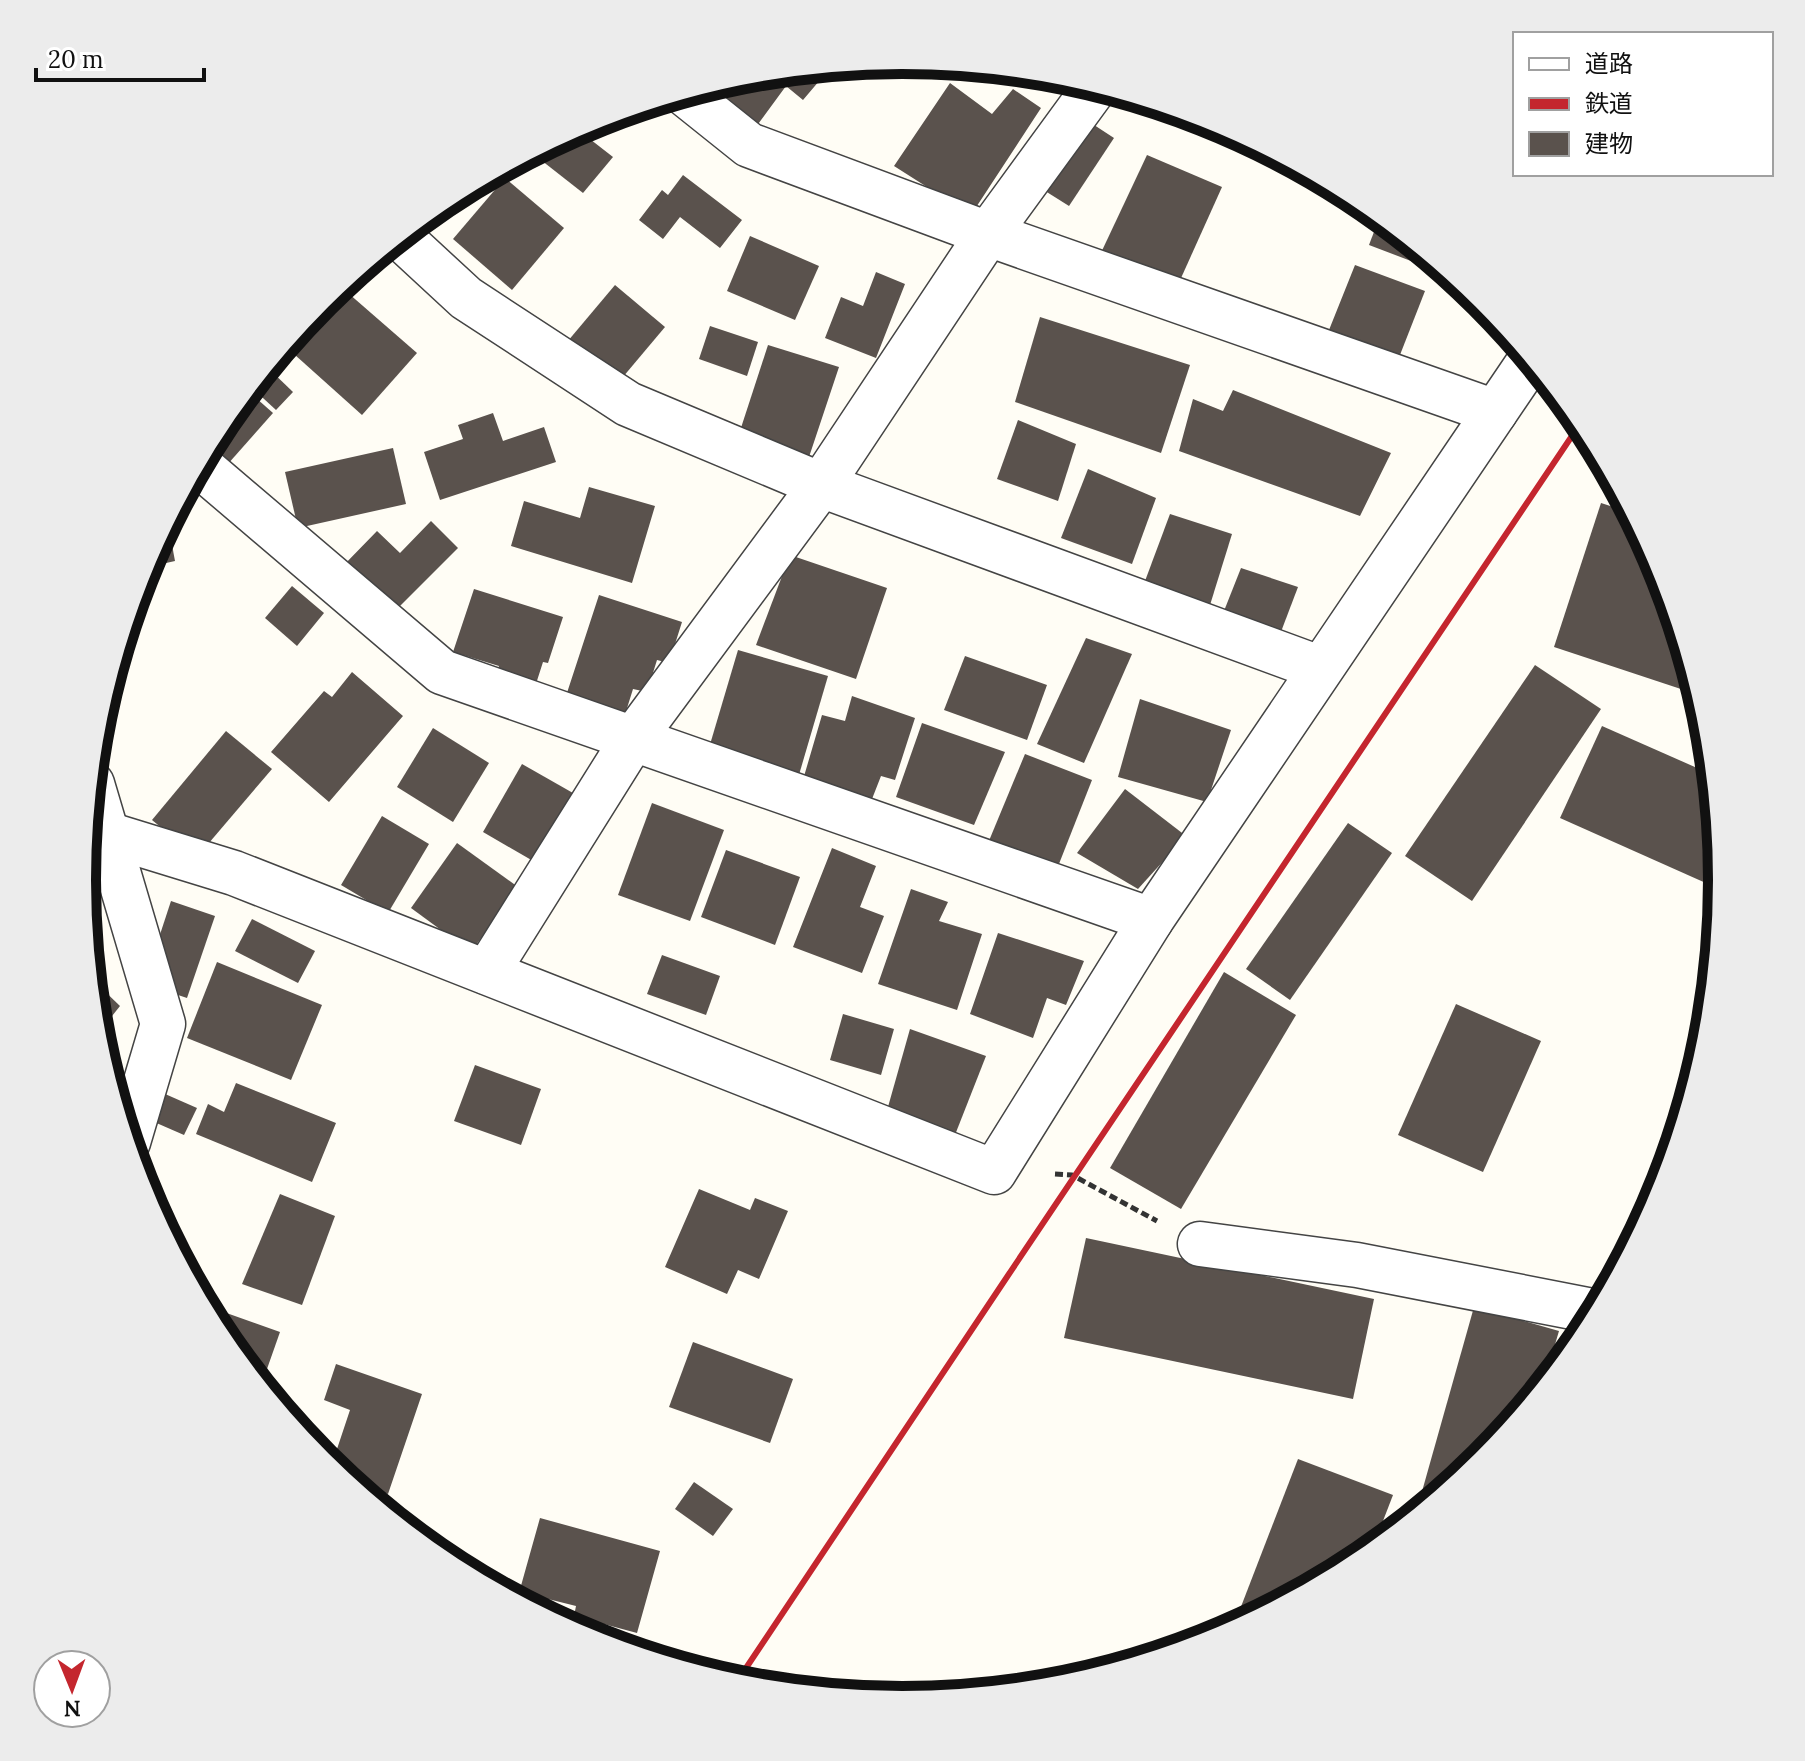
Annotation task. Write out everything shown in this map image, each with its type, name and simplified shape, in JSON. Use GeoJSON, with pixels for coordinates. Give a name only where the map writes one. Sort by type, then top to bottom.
{"type":"FeatureCollection","features":[{"type":"Feature","properties":{"kind":"street"},"geometry":{"type":"LineString","coordinates":[[487,972],[633,739],[821,485],[988,234],[1089,96]]}},
{"type":"Feature","properties":{"kind":"street"},"geometry":{"type":"LineString","coordinates":[[694,101],[749,145],[988,234],[1495,412]]}},
{"type":"Feature","properties":{"kind":"street"},"geometry":{"type":"LineString","coordinates":[[408,244],[466,298],[628,404],[821,485],[1319,668]]}},
{"type":"Feature","properties":{"kind":"street"},"geometry":{"type":"LineString","coordinates":[[107,834],[234,873],[994,1172],[1151,920],[1525,368]]}},
{"type":"Feature","properties":{"kind":"street"},"geometry":{"type":"LineString","coordinates":[[207,472],[442,672],[1151,920]]}},
{"type":"Feature","properties":{"kind":"street"},"geometry":{"type":"LineString","coordinates":[[100,810],[163,1024],[134,1123]]}},
{"type":"Feature","properties":{"kind":"street"},"geometry":{"type":"LineString","coordinates":[[1200,1244],[1357,1265],[1585,1309]]}},
{"type":"Feature","properties":{"kind":"path"},"geometry":{"type":"LineString","coordinates":[[1072,1175],[1200,1244]]}},
{"type":"Feature","properties":{"kind":"building"},"geometry":{"type":"Polygon","coordinates":[[[821,79],[803,100],[786,86],[753,131],[707,100],[745,89],[821,79]]]}},
{"type":"Feature","properties":{"kind":"building"},"geometry":{"type":"Polygon","coordinates":[[[950,83],[992,114],[1013,89],[1041,108],[971,215],[894,166],[950,83]]]}},
{"type":"Feature","properties":{"kind":"building"},"geometry":{"type":"Polygon","coordinates":[[[1088,121],[1114,138],[1069,206],[1042,189],[1088,121]]]}},
{"type":"Feature","properties":{"kind":"building"},"geometry":{"type":"Polygon","coordinates":[[[588,138],[613,157],[583,193],[541,160],[588,138]]]}},
{"type":"Feature","properties":{"kind":"building"},"geometry":{"type":"Polygon","coordinates":[[[1147,155],[1222,187],[1177,287],[1099,257],[1147,155]]]}},
{"type":"Feature","properties":{"kind":"building"},"geometry":{"type":"Polygon","coordinates":[[[683,175],[742,220],[720,248],[680,217],[663,239],[639,220],[662,190],[668,195],[683,175]]]}},
{"type":"Feature","properties":{"kind":"building"},"geometry":{"type":"Polygon","coordinates":[[[506,178],[564,228],[512,290],[453,239],[506,178]]]}},
{"type":"Feature","properties":{"kind":"building"},"geometry":{"type":"Polygon","coordinates":[[[1375,228],[1424,266],[1369,245],[1375,228]]]}},
{"type":"Feature","properties":{"kind":"building"},"geometry":{"type":"Polygon","coordinates":[[[750,236],[819,266],[795,320],[727,291],[750,236]]]}},
{"type":"Feature","properties":{"kind":"building"},"geometry":{"type":"Polygon","coordinates":[[[1355,265],[1425,291],[1398,360],[1327,335],[1355,265]]]}},
{"type":"Feature","properties":{"kind":"building"},"geometry":{"type":"Polygon","coordinates":[[[876,272],[905,284],[876,358],[825,338],[841,297],[863,306],[876,272]]]}},
{"type":"Feature","properties":{"kind":"building"},"geometry":{"type":"Polygon","coordinates":[[[615,285],[665,327],[612,390],[562,348],[615,285]]]}},
{"type":"Feature","properties":{"kind":"building"},"geometry":{"type":"Polygon","coordinates":[[[349,294],[417,353],[362,415],[293,353],[349,294]]]}},
{"type":"Feature","properties":{"kind":"building"},"geometry":{"type":"Polygon","coordinates":[[[1040,317],[1190,365],[1161,453],[1015,402],[1040,317]]]}},
{"type":"Feature","properties":{"kind":"building"},"geometry":{"type":"Polygon","coordinates":[[[710,326],[758,342],[747,376],[699,359],[710,326]]]}},
{"type":"Feature","properties":{"kind":"building"},"geometry":{"type":"Polygon","coordinates":[[[768,345],[839,367],[808,460],[738,437],[768,345]]]}},
{"type":"Feature","properties":{"kind":"building"},"geometry":{"type":"Polygon","coordinates":[[[275,375],[293,392],[276,410],[259,395],[275,375]]]}},
{"type":"Feature","properties":{"kind":"building"},"geometry":{"type":"Polygon","coordinates":[[[1233,390],[1391,453],[1360,516],[1179,451],[1193,399],[1223,411],[1233,390]]]}},
{"type":"Feature","properties":{"kind":"building"},"geometry":{"type":"Polygon","coordinates":[[[257,399],[273,413],[227,465],[217,456],[257,399]]]}},
{"type":"Feature","properties":{"kind":"building"},"geometry":{"type":"Polygon","coordinates":[[[493,413],[503,441],[544,427],[556,462],[440,500],[424,452],[463,439],[458,425],[493,413]]]}},
{"type":"Feature","properties":{"kind":"building"},"geometry":{"type":"Polygon","coordinates":[[[1018,420],[1076,444],[1058,501],[997,479],[1018,420]]]}},
{"type":"Feature","properties":{"kind":"building"},"geometry":{"type":"Polygon","coordinates":[[[393,448],[406,504],[298,528],[285,472],[393,448]]]}},
{"type":"Feature","properties":{"kind":"building"},"geometry":{"type":"Polygon","coordinates":[[[1088,469],[1156,498],[1132,564],[1061,538],[1088,469]]]}},
{"type":"Feature","properties":{"kind":"building"},"geometry":{"type":"Polygon","coordinates":[[[589,487],[655,506],[632,583],[511,546],[524,501],[580,518],[589,487]]]}},
{"type":"Feature","properties":{"kind":"building"},"geometry":{"type":"Polygon","coordinates":[[[1601,503],[1618,508],[1648,572],[1686,691],[1554,647],[1601,503]]]}},
{"type":"Feature","properties":{"kind":"building"},"geometry":{"type":"Polygon","coordinates":[[[1170,514],[1232,534],[1210,605],[1145,581],[1170,514]]]}},
{"type":"Feature","properties":{"kind":"building"},"geometry":{"type":"Polygon","coordinates":[[[431,521],[458,548],[390,616],[341,568],[377,531],[400,553],[431,521]]]}},
{"type":"Feature","properties":{"kind":"building"},"geometry":{"type":"Polygon","coordinates":[[[171,541],[175,561],[161,564],[171,541]]]}},
{"type":"Feature","properties":{"kind":"building"},"geometry":{"type":"Polygon","coordinates":[[[790,555],[887,588],[856,679],[756,645],[790,555]]]}},
{"type":"Feature","properties":{"kind":"building"},"geometry":{"type":"Polygon","coordinates":[[[1241,568],[1298,587],[1279,637],[1222,616],[1241,568]]]}},
{"type":"Feature","properties":{"kind":"building"},"geometry":{"type":"Polygon","coordinates":[[[292,586],[324,613],[297,646],[265,618],[292,586]]]}},
{"type":"Feature","properties":{"kind":"building"},"geometry":{"type":"Polygon","coordinates":[[[474,589],[563,617],[548,663],[543,662],[534,690],[495,676],[499,666],[453,652],[474,589]]]}},
{"type":"Feature","properties":{"kind":"building"},"geometry":{"type":"Polygon","coordinates":[[[599,595],[682,622],[669,663],[657,660],[647,692],[633,689],[623,721],[564,702],[599,595]]]}},
{"type":"Feature","properties":{"kind":"building"},"geometry":{"type":"Polygon","coordinates":[[[1086,638],[1132,654],[1084,763],[1037,744],[1086,638]]]}},
{"type":"Feature","properties":{"kind":"building"},"geometry":{"type":"Polygon","coordinates":[[[738,650],[828,676],[796,785],[706,758],[738,650]]]}},
{"type":"Feature","properties":{"kind":"building"},"geometry":{"type":"Polygon","coordinates":[[[965,656],[1047,685],[1027,740],[944,710],[965,656]]]}},
{"type":"Feature","properties":{"kind":"building"},"geometry":{"type":"Polygon","coordinates":[[[1535,665],[1601,709],[1472,901],[1405,856],[1535,665]]]}},
{"type":"Feature","properties":{"kind":"building"},"geometry":{"type":"Polygon","coordinates":[[[352,672],[403,716],[329,802],[271,752],[324,691],[332,697],[352,672]]]}},
{"type":"Feature","properties":{"kind":"building"},"geometry":{"type":"Polygon","coordinates":[[[852,696],[915,718],[895,780],[881,776],[872,799],[844,789],[800,790],[822,715],[845,721],[852,696]]]}},
{"type":"Feature","properties":{"kind":"building"},"geometry":{"type":"Polygon","coordinates":[[[1140,699],[1231,730],[1207,802],[1118,777],[1140,699]]]}},
{"type":"Feature","properties":{"kind":"building"},"geometry":{"type":"Polygon","coordinates":[[[922,723],[1005,752],[974,825],[896,797],[922,723]]]}},
{"type":"Feature","properties":{"kind":"building"},"geometry":{"type":"Polygon","coordinates":[[[1602,726],[1701,770],[1709,884],[1560,818],[1602,726]]]}},
{"type":"Feature","properties":{"kind":"building"},"geometry":{"type":"Polygon","coordinates":[[[433,728],[489,763],[453,822],[397,787],[433,728]]]}},
{"type":"Feature","properties":{"kind":"building"},"geometry":{"type":"Polygon","coordinates":[[[226,731],[272,769],[197,857],[152,820],[226,731]]]}},
{"type":"Feature","properties":{"kind":"building"},"geometry":{"type":"Polygon","coordinates":[[[1025,754],[1092,780],[1055,874],[986,848],[1025,754]]]}},
{"type":"Feature","properties":{"kind":"building"},"geometry":{"type":"Polygon","coordinates":[[[522,764],[580,797],[540,865],[483,832],[522,764]]]}},
{"type":"Feature","properties":{"kind":"building"},"geometry":{"type":"Polygon","coordinates":[[[1125,789],[1186,836],[1138,889],[1077,853],[1125,789]]]}},
{"type":"Feature","properties":{"kind":"building"},"geometry":{"type":"Polygon","coordinates":[[[652,803],[724,830],[690,921],[618,895],[652,803]]]}},
{"type":"Feature","properties":{"kind":"building"},"geometry":{"type":"Polygon","coordinates":[[[382,816],[429,844],[388,913],[341,885],[382,816]]]}},
{"type":"Feature","properties":{"kind":"building"},"geometry":{"type":"Polygon","coordinates":[[[1348,823],[1392,853],[1290,1000],[1246,969],[1348,823]]]}},
{"type":"Feature","properties":{"kind":"building"},"geometry":{"type":"Polygon","coordinates":[[[457,843],[518,887],[471,952],[411,908],[457,843]]]}},
{"type":"Feature","properties":{"kind":"building"},"geometry":{"type":"Polygon","coordinates":[[[832,848],[876,866],[860,907],[884,916],[862,973],[793,947],[832,848]]]}},
{"type":"Feature","properties":{"kind":"building"},"geometry":{"type":"Polygon","coordinates":[[[726,850],[800,877],[775,945],[701,917],[726,850]]]}},
{"type":"Feature","properties":{"kind":"building"},"geometry":{"type":"Polygon","coordinates":[[[911,889],[948,902],[939,921],[982,934],[957,1010],[878,984],[911,889]]]}},
{"type":"Feature","properties":{"kind":"building"},"geometry":{"type":"Polygon","coordinates":[[[171,901],[215,916],[187,998],[163,990],[149,968],[171,901]]]}},
{"type":"Feature","properties":{"kind":"building"},"geometry":{"type":"Polygon","coordinates":[[[252,919],[315,951],[298,983],[235,951],[252,919]]]}},
{"type":"Feature","properties":{"kind":"building"},"geometry":{"type":"Polygon","coordinates":[[[998,933],[1084,961],[1066,1005],[1047,998],[1033,1038],[970,1014],[998,933]]]}},
{"type":"Feature","properties":{"kind":"building"},"geometry":{"type":"Polygon","coordinates":[[[662,955],[720,976],[706,1015],[647,994],[662,955]]]}},
{"type":"Feature","properties":{"kind":"building"},"geometry":{"type":"Polygon","coordinates":[[[217,962],[322,1005],[291,1080],[187,1038],[217,962]]]}},
{"type":"Feature","properties":{"kind":"building"},"geometry":{"type":"Polygon","coordinates":[[[1224,972],[1296,1015],[1181,1209],[1110,1168],[1224,972]]]}},
{"type":"Feature","properties":{"kind":"building"},"geometry":{"type":"Polygon","coordinates":[[[104,990],[120,1006],[108,1021],[104,990]]]}},
{"type":"Feature","properties":{"kind":"building"},"geometry":{"type":"Polygon","coordinates":[[[1456,1004],[1541,1041],[1483,1172],[1398,1135],[1456,1004]]]}},
{"type":"Feature","properties":{"kind":"building"},"geometry":{"type":"Polygon","coordinates":[[[843,1014],[894,1029],[881,1075],[830,1060],[843,1014]]]}},
{"type":"Feature","properties":{"kind":"building"},"geometry":{"type":"Polygon","coordinates":[[[910,1029],[986,1056],[953,1140],[886,1114],[910,1029]]]}},
{"type":"Feature","properties":{"kind":"building"},"geometry":{"type":"Polygon","coordinates":[[[475,1065],[541,1089],[521,1145],[454,1121],[475,1065]]]}},
{"type":"Feature","properties":{"kind":"building"},"geometry":{"type":"Polygon","coordinates":[[[236,1083],[336,1123],[312,1182],[196,1134],[208,1104],[224,1112],[236,1083]]]}},
{"type":"Feature","properties":{"kind":"building"},"geometry":{"type":"Polygon","coordinates":[[[156,1090],[197,1108],[184,1135],[145,1118],[156,1090]]]}},
{"type":"Feature","properties":{"kind":"building"},"geometry":{"type":"Polygon","coordinates":[[[699,1189],[750,1210],[755,1198],[788,1211],[759,1279],[738,1270],[727,1294],[665,1267],[699,1189]]]}},
{"type":"Feature","properties":{"kind":"building"},"geometry":{"type":"Polygon","coordinates":[[[280,1194],[335,1216],[302,1305],[242,1284],[280,1194]]]}},
{"type":"Feature","properties":{"kind":"building"},"geometry":{"type":"Polygon","coordinates":[[[1086,1238],[1374,1299],[1353,1399],[1064,1338],[1086,1238]]]}},
{"type":"Feature","properties":{"kind":"building"},"geometry":{"type":"Polygon","coordinates":[[[1474,1307],[1559,1331],[1551,1359],[1509,1412],[1473,1451],[1421,1495],[1474,1307]]]}},
{"type":"Feature","properties":{"kind":"building"},"geometry":{"type":"Polygon","coordinates":[[[221,1311],[280,1332],[265,1374],[221,1311]]]}},
{"type":"Feature","properties":{"kind":"building"},"geometry":{"type":"Polygon","coordinates":[[[693,1342],[793,1379],[770,1443],[669,1407],[693,1342]]]}},
{"type":"Feature","properties":{"kind":"building"},"geometry":{"type":"Polygon","coordinates":[[[336,1364],[422,1394],[388,1494],[374,1489],[335,1454],[350,1410],[324,1400],[336,1364]]]}},
{"type":"Feature","properties":{"kind":"building"},"geometry":{"type":"Polygon","coordinates":[[[1298,1459],[1393,1495],[1380,1530],[1306,1579],[1238,1613],[1298,1459]]]}},
{"type":"Feature","properties":{"kind":"building"},"geometry":{"type":"Polygon","coordinates":[[[694,1482],[733,1509],[713,1536],[675,1509],[694,1482]]]}},
{"type":"Feature","properties":{"kind":"building"},"geometry":{"type":"Polygon","coordinates":[[[540,1518],[660,1551],[637,1633],[574,1616],[576,1606],[548,1599],[546,1604],[520,1590],[540,1518]]]}},
{"type":"Feature","properties":{"kind":"railway"},"geometry":{"type":"LineString","coordinates":[[744,1672],[1574,433]]}}]}
